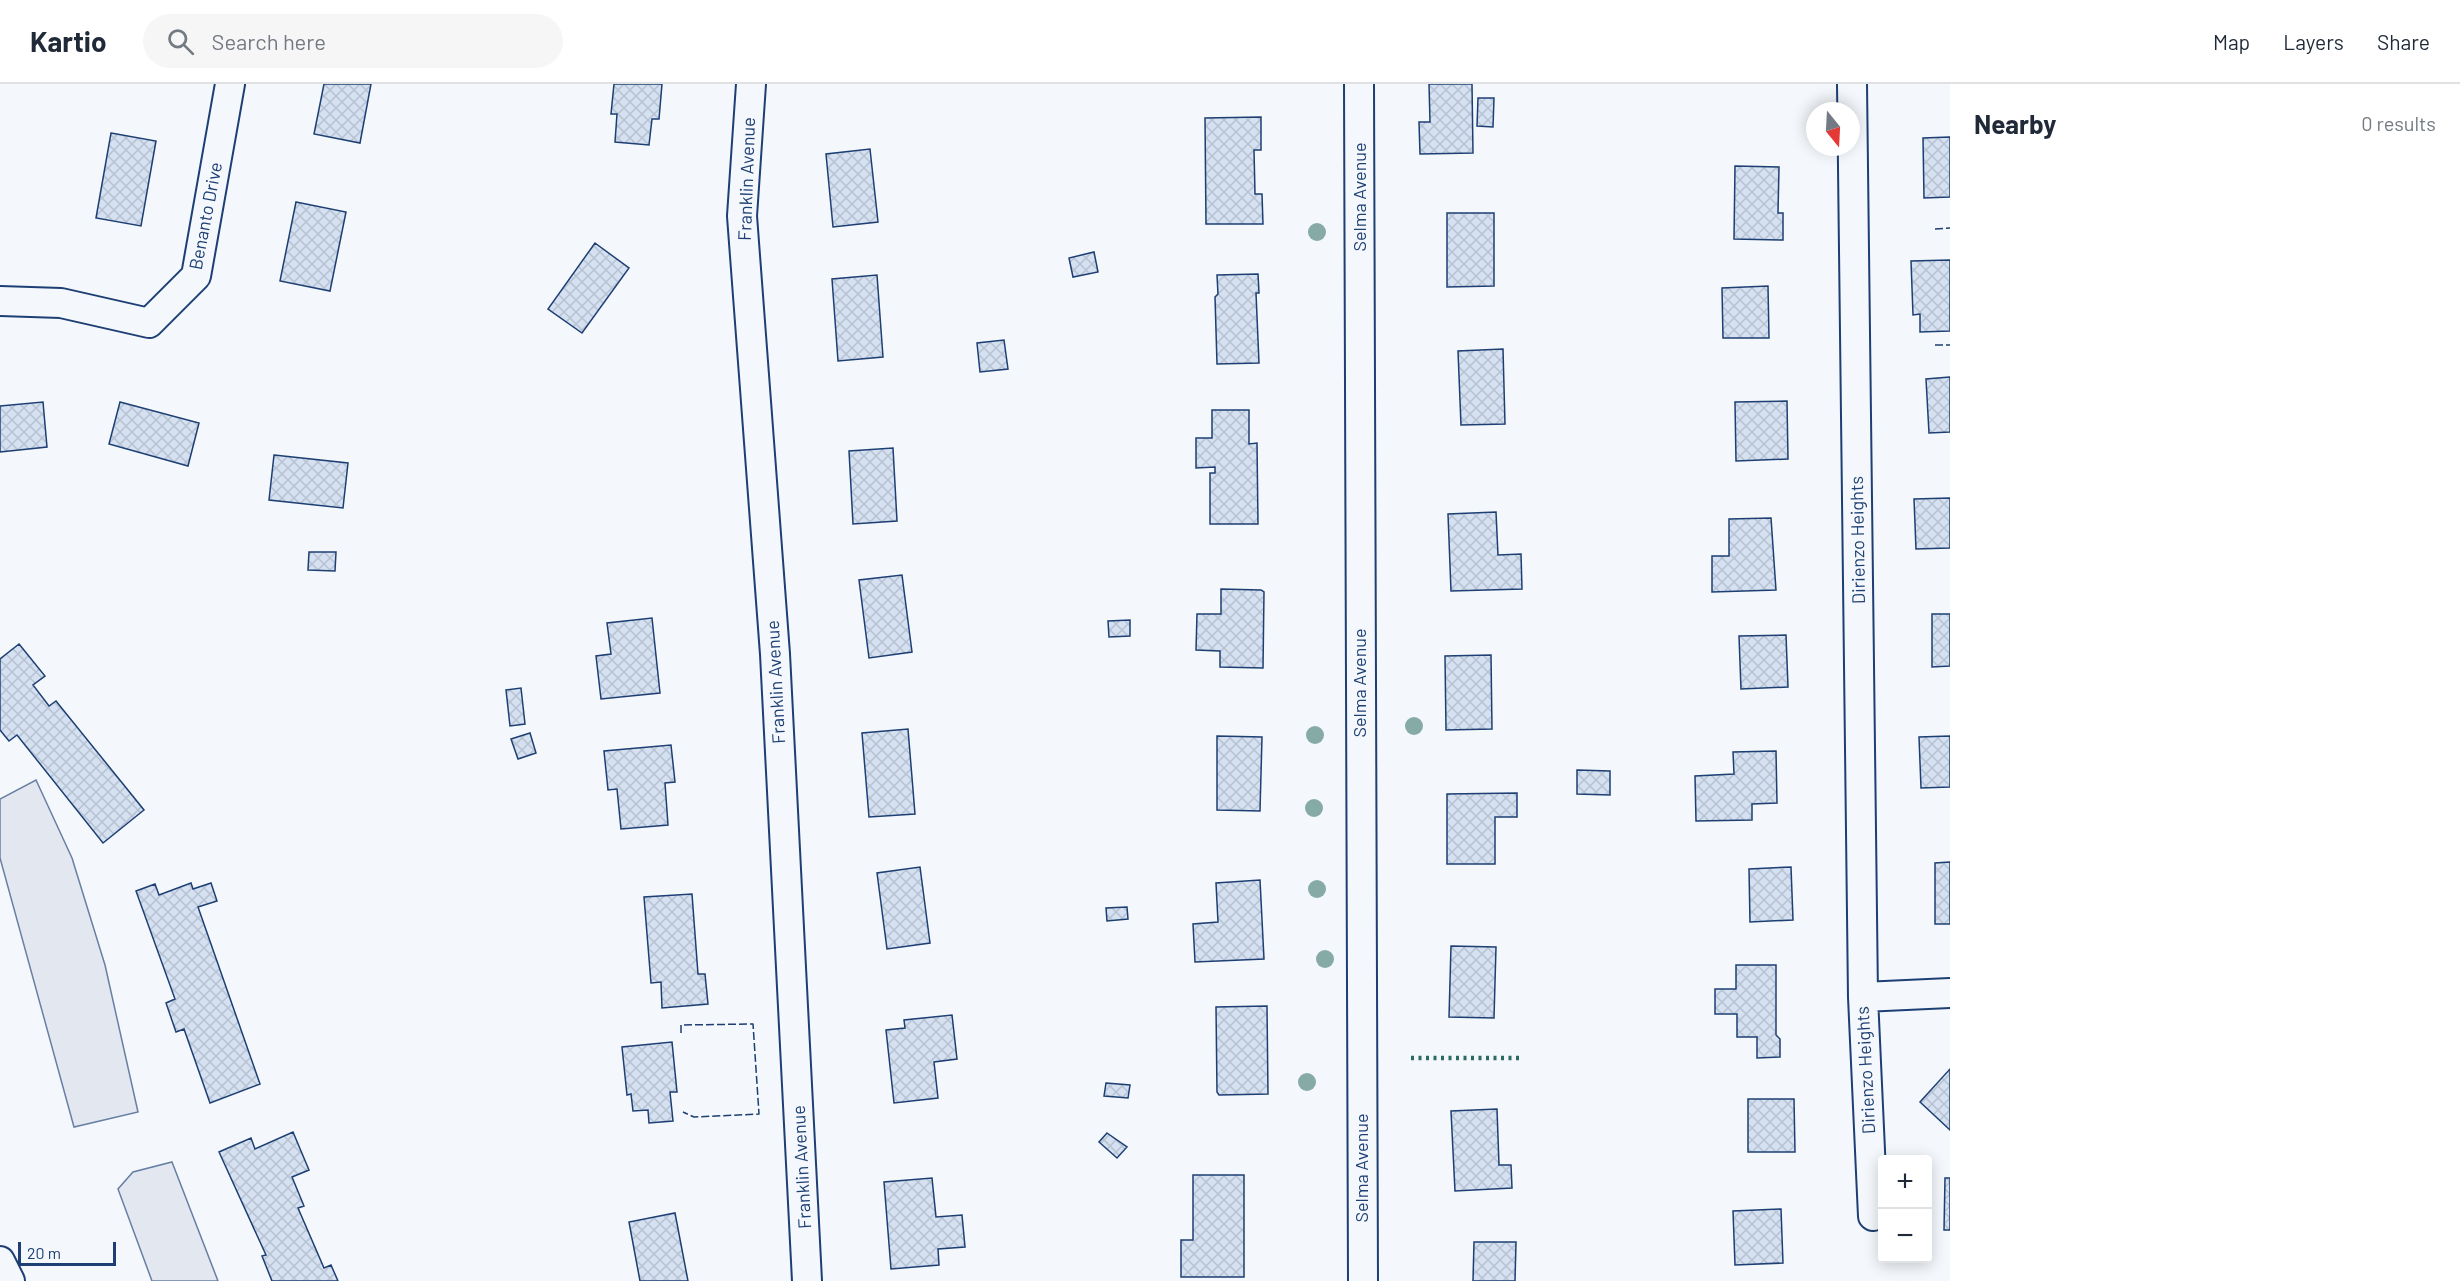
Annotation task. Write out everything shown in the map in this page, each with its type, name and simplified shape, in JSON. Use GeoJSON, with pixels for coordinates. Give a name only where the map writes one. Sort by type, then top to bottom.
{"type":"FeatureCollection","features":[{"type":"Feature","properties":{"kind":"street","name":"Benanto Drive"},"geometry":{"type":"LineString","coordinates":[[0,301],[61,303],[149,323],[196,276],[230,84]]}},
{"type":"Feature","properties":{"kind":"street","name":"Franklin Avenue"},"geometry":{"type":"LineString","coordinates":[[751,84],[742,216],[775,654],[807,1281]]}},
{"type":"Feature","properties":{"kind":"street","name":"Selma Avenue"},"geometry":{"type":"LineString","coordinates":[[1359,84],[1362,349],[1359,870],[1363,1281]]}},
{"type":"Feature","properties":{"kind":"street","name":"Dirienzo Heights"},"geometry":{"type":"LineString","coordinates":[[1852,84],[1863,996],[1873,1216]]}},
{"type":"Feature","properties":{"kind":"street","name":"Dirienzo Heights"},"geometry":{"type":"LineString","coordinates":[[1863,996],[1950,993]]}},
{"type":"Feature","properties":{"kind":"street"},"geometry":{"type":"LineString","coordinates":[[0,1261],[10,1281]]}},
{"type":"Feature","properties":{"kind":"shaded area"},"geometry":{"type":"Polygon","coordinates":[[[36,780],[72,858],[105,965],[138,1112],[74,1127],[0,858],[0,799],[36,780]]]}},
{"type":"Feature","properties":{"kind":"shaded area"},"geometry":{"type":"Polygon","coordinates":[[[172,1162],[218,1281],[152,1281],[118,1189],[133,1172],[172,1162]]]}},
{"type":"Feature","properties":{"kind":"building"},"geometry":{"type":"Polygon","coordinates":[[[324,84],[371,84],[360,143],[314,134],[324,84]]]}},
{"type":"Feature","properties":{"kind":"building"},"geometry":{"type":"Polygon","coordinates":[[[614,84],[662,84],[659,119],[652,119],[649,145],[615,142],[617,114],[611,114],[614,84]]]}},
{"type":"Feature","properties":{"kind":"building"},"geometry":{"type":"Polygon","coordinates":[[[1429,84],[1472,84],[1473,153],[1420,154],[1419,122],[1430,122],[1429,84]]]}},
{"type":"Feature","properties":{"kind":"building"},"geometry":{"type":"Polygon","coordinates":[[[1478,98],[1494,98],[1493,127],[1477,126],[1478,98]]]}},
{"type":"Feature","properties":{"kind":"building"},"geometry":{"type":"Polygon","coordinates":[[[1261,117],[1261,150],[1254,150],[1255,194],[1262,194],[1263,224],[1206,224],[1205,118],[1261,117]]]}},
{"type":"Feature","properties":{"kind":"building"},"geometry":{"type":"Polygon","coordinates":[[[111,133],[156,141],[141,226],[96,218],[111,133]]]}},
{"type":"Feature","properties":{"kind":"building"},"geometry":{"type":"Polygon","coordinates":[[[1950,137],[1950,197],[1924,198],[1923,138],[1950,137]]]}},
{"type":"Feature","properties":{"kind":"building"},"geometry":{"type":"Polygon","coordinates":[[[870,149],[878,222],[833,227],[826,154],[870,149]]]}},
{"type":"Feature","properties":{"kind":"building"},"geometry":{"type":"Polygon","coordinates":[[[1735,166],[1779,167],[1778,213],[1783,213],[1783,240],[1734,239],[1735,166]]]}},
{"type":"Feature","properties":{"kind":"building"},"geometry":{"type":"Polygon","coordinates":[[[296,202],[346,212],[330,291],[280,281],[296,202]]]}},
{"type":"Feature","properties":{"kind":"building"},"geometry":{"type":"Polygon","coordinates":[[[1447,213],[1494,213],[1494,286],[1447,287],[1447,213]]]}},
{"type":"Feature","properties":{"kind":"building"},"geometry":{"type":"Polygon","coordinates":[[[595,243],[629,268],[582,333],[548,309],[595,243]]]}},
{"type":"Feature","properties":{"kind":"building"},"geometry":{"type":"Polygon","coordinates":[[[1094,252],[1098,272],[1073,277],[1069,258],[1094,252]]]}},
{"type":"Feature","properties":{"kind":"building"},"geometry":{"type":"Polygon","coordinates":[[[1950,260],[1950,331],[1920,332],[1920,314],[1913,315],[1911,261],[1950,260]]]}},
{"type":"Feature","properties":{"kind":"building"},"geometry":{"type":"Polygon","coordinates":[[[1258,274],[1259,293],[1256,293],[1259,363],[1217,364],[1215,297],[1218,294],[1217,275],[1258,274]]]}},
{"type":"Feature","properties":{"kind":"building"},"geometry":{"type":"Polygon","coordinates":[[[877,275],[883,357],[838,361],[832,279],[877,275]]]}},
{"type":"Feature","properties":{"kind":"building"},"geometry":{"type":"Polygon","coordinates":[[[1768,286],[1769,338],[1723,338],[1722,288],[1768,286]]]}},
{"type":"Feature","properties":{"kind":"building"},"geometry":{"type":"Polygon","coordinates":[[[1004,340],[1008,369],[980,372],[977,343],[1004,340]]]}},
{"type":"Feature","properties":{"kind":"building"},"geometry":{"type":"Polygon","coordinates":[[[1503,349],[1505,424],[1461,425],[1458,351],[1503,349]]]}},
{"type":"Feature","properties":{"kind":"building"},"geometry":{"type":"Polygon","coordinates":[[[1950,377],[1950,432],[1929,433],[1926,379],[1950,377]]]}},
{"type":"Feature","properties":{"kind":"building"},"geometry":{"type":"Polygon","coordinates":[[[1787,401],[1788,459],[1736,461],[1735,402],[1787,401]]]}},
{"type":"Feature","properties":{"kind":"building"},"geometry":{"type":"Polygon","coordinates":[[[43,402],[47,447],[0,452],[0,406],[43,402]]]}},
{"type":"Feature","properties":{"kind":"building"},"geometry":{"type":"Polygon","coordinates":[[[120,402],[199,423],[188,466],[109,444],[120,402]]]}},
{"type":"Feature","properties":{"kind":"building"},"geometry":{"type":"Polygon","coordinates":[[[1212,410],[1249,410],[1249,444],[1257,443],[1258,524],[1210,524],[1210,473],[1215,473],[1215,467],[1196,468],[1196,438],[1212,438],[1212,410]]]}},
{"type":"Feature","properties":{"kind":"building"},"geometry":{"type":"Polygon","coordinates":[[[893,448],[897,521],[853,524],[849,451],[893,448]]]}},
{"type":"Feature","properties":{"kind":"building"},"geometry":{"type":"Polygon","coordinates":[[[274,455],[348,463],[343,508],[269,500],[274,455]]]}},
{"type":"Feature","properties":{"kind":"building"},"geometry":{"type":"Polygon","coordinates":[[[1950,498],[1950,548],[1916,549],[1914,499],[1950,498]]]}},
{"type":"Feature","properties":{"kind":"building"},"geometry":{"type":"Polygon","coordinates":[[[1496,512],[1498,555],[1521,554],[1522,589],[1451,591],[1448,514],[1496,512]]]}},
{"type":"Feature","properties":{"kind":"building"},"geometry":{"type":"Polygon","coordinates":[[[1771,518],[1776,590],[1712,592],[1712,556],[1729,556],[1729,519],[1771,518]]]}},
{"type":"Feature","properties":{"kind":"building"},"geometry":{"type":"Polygon","coordinates":[[[309,552],[336,552],[335,571],[308,570],[309,552]]]}},
{"type":"Feature","properties":{"kind":"building"},"geometry":{"type":"Polygon","coordinates":[[[902,575],[912,652],[869,658],[859,580],[902,575]]]}},
{"type":"Feature","properties":{"kind":"building"},"geometry":{"type":"Polygon","coordinates":[[[1221,589],[1264,592],[1263,668],[1220,667],[1220,651],[1196,650],[1197,614],[1221,614],[1221,589]]]}},
{"type":"Feature","properties":{"kind":"building"},"geometry":{"type":"Polygon","coordinates":[[[1932,614],[1950,614],[1950,666],[1932,667],[1932,614]]]}},
{"type":"Feature","properties":{"kind":"building"},"geometry":{"type":"Polygon","coordinates":[[[652,618],[660,693],[601,699],[596,656],[611,654],[607,623],[652,618]]]}},
{"type":"Feature","properties":{"kind":"building"},"geometry":{"type":"Polygon","coordinates":[[[1130,620],[1130,636],[1109,637],[1108,621],[1130,620]]]}},
{"type":"Feature","properties":{"kind":"building"},"geometry":{"type":"Polygon","coordinates":[[[1786,635],[1788,687],[1741,689],[1739,636],[1786,635]]]}},
{"type":"Feature","properties":{"kind":"building"},"geometry":{"type":"Polygon","coordinates":[[[19,644],[45,676],[33,685],[49,706],[56,701],[144,810],[103,843],[17,735],[9,741],[0,730],[0,659],[19,644]]]}},
{"type":"Feature","properties":{"kind":"building"},"geometry":{"type":"Polygon","coordinates":[[[1491,655],[1492,729],[1446,730],[1445,656],[1491,655]]]}},
{"type":"Feature","properties":{"kind":"building"},"geometry":{"type":"Polygon","coordinates":[[[521,688],[525,724],[510,726],[506,690],[521,688]]]}},
{"type":"Feature","properties":{"kind":"building"},"geometry":{"type":"Polygon","coordinates":[[[908,729],[915,814],[869,817],[862,733],[908,729]]]}},
{"type":"Feature","properties":{"kind":"building"},"geometry":{"type":"Polygon","coordinates":[[[530,733],[536,753],[518,759],[511,739],[530,733]]]}},
{"type":"Feature","properties":{"kind":"building"},"geometry":{"type":"Polygon","coordinates":[[[1217,736],[1262,737],[1260,811],[1217,810],[1217,736]]]}},
{"type":"Feature","properties":{"kind":"building"},"geometry":{"type":"Polygon","coordinates":[[[1950,736],[1950,787],[1921,788],[1919,737],[1950,736]]]}},
{"type":"Feature","properties":{"kind":"building"},"geometry":{"type":"Polygon","coordinates":[[[671,745],[675,782],[665,783],[668,825],[621,829],[617,789],[608,790],[604,751],[671,745]]]}},
{"type":"Feature","properties":{"kind":"building"},"geometry":{"type":"Polygon","coordinates":[[[1776,751],[1777,803],[1752,804],[1752,820],[1696,821],[1695,776],[1734,774],[1733,752],[1776,751]]]}},
{"type":"Feature","properties":{"kind":"building"},"geometry":{"type":"Polygon","coordinates":[[[1577,770],[1610,771],[1610,795],[1577,794],[1577,770]]]}},
{"type":"Feature","properties":{"kind":"building"},"geometry":{"type":"Polygon","coordinates":[[[1517,793],[1517,817],[1495,817],[1495,864],[1447,864],[1447,794],[1517,793]]]}},
{"type":"Feature","properties":{"kind":"building"},"geometry":{"type":"Polygon","coordinates":[[[1950,862],[1950,924],[1935,924],[1935,863],[1950,862]]]}},
{"type":"Feature","properties":{"kind":"building"},"geometry":{"type":"Polygon","coordinates":[[[920,867],[930,943],[887,949],[877,873],[920,867]]]}},
{"type":"Feature","properties":{"kind":"building"},"geometry":{"type":"Polygon","coordinates":[[[1791,867],[1793,920],[1750,922],[1749,869],[1791,867]]]}},
{"type":"Feature","properties":{"kind":"building"},"geometry":{"type":"Polygon","coordinates":[[[1260,880],[1264,959],[1195,962],[1193,924],[1218,922],[1216,883],[1260,880]]]}},
{"type":"Feature","properties":{"kind":"building"},"geometry":{"type":"Polygon","coordinates":[[[191,883],[193,889],[211,883],[217,901],[198,907],[260,1084],[210,1103],[184,1029],[176,1032],[166,1003],[175,999],[136,891],[155,884],[159,895],[191,883]]]}},
{"type":"Feature","properties":{"kind":"building"},"geometry":{"type":"Polygon","coordinates":[[[692,894],[698,974],[705,974],[708,1004],[662,1008],[661,982],[651,983],[644,897],[692,894]]]}},
{"type":"Feature","properties":{"kind":"building"},"geometry":{"type":"Polygon","coordinates":[[[1127,907],[1128,919],[1107,921],[1106,908],[1127,907]]]}},
{"type":"Feature","properties":{"kind":"building"},"geometry":{"type":"Polygon","coordinates":[[[1451,946],[1496,947],[1494,1018],[1449,1017],[1451,946]]]}},
{"type":"Feature","properties":{"kind":"building"},"geometry":{"type":"Polygon","coordinates":[[[1736,965],[1776,965],[1776,1035],[1780,1039],[1780,1057],[1757,1058],[1757,1037],[1737,1037],[1737,1014],[1715,1014],[1715,989],[1736,989],[1736,965]]]}},
{"type":"Feature","properties":{"kind":"building"},"geometry":{"type":"Polygon","coordinates":[[[1267,1006],[1268,1094],[1219,1095],[1217,1092],[1216,1007],[1267,1006]]]}},
{"type":"Feature","properties":{"kind":"building"},"geometry":{"type":"Polygon","coordinates":[[[952,1015],[957,1059],[934,1062],[938,1098],[894,1103],[886,1030],[905,1028],[904,1020],[952,1015]]]}},
{"type":"Feature","properties":{"kind":"building"},"geometry":{"type":"Polygon","coordinates":[[[672,1042],[677,1092],[670,1092],[673,1121],[649,1123],[648,1110],[633,1111],[631,1094],[627,1095],[622,1047],[672,1042]]]}},
{"type":"Feature","properties":{"kind":"building"},"geometry":{"type":"Polygon","coordinates":[[[1950,1069],[1950,1130],[1920,1102],[1950,1069]]]}},
{"type":"Feature","properties":{"kind":"building"},"geometry":{"type":"Polygon","coordinates":[[[1106,1083],[1130,1085],[1128,1098],[1104,1096],[1106,1083]]]}},
{"type":"Feature","properties":{"kind":"building"},"geometry":{"type":"Polygon","coordinates":[[[1748,1099],[1794,1099],[1795,1152],[1748,1152],[1748,1099]]]}},
{"type":"Feature","properties":{"kind":"building"},"geometry":{"type":"Polygon","coordinates":[[[1497,1109],[1499,1165],[1511,1165],[1512,1188],[1455,1191],[1451,1111],[1497,1109]]]}},
{"type":"Feature","properties":{"kind":"building"},"geometry":{"type":"Polygon","coordinates":[[[293,1132],[309,1170],[292,1177],[304,1206],[298,1208],[324,1268],[331,1265],[338,1281],[272,1281],[262,1256],[266,1255],[219,1152],[251,1138],[255,1149],[293,1132]]]}},
{"type":"Feature","properties":{"kind":"building"},"geometry":{"type":"Polygon","coordinates":[[[1107,1133],[1127,1147],[1117,1158],[1099,1142],[1107,1133]]]}},
{"type":"Feature","properties":{"kind":"building"},"geometry":{"type":"Polygon","coordinates":[[[1193,1175],[1244,1175],[1244,1277],[1181,1277],[1181,1240],[1193,1240],[1193,1175]]]}},
{"type":"Feature","properties":{"kind":"building"},"geometry":{"type":"Polygon","coordinates":[[[932,1178],[936,1217],[962,1215],[965,1247],[938,1249],[939,1265],[891,1269],[884,1182],[932,1178]]]}},
{"type":"Feature","properties":{"kind":"building"},"geometry":{"type":"Polygon","coordinates":[[[1945,1178],[1950,1178],[1950,1230],[1944,1230],[1945,1178]]]}},
{"type":"Feature","properties":{"kind":"building"},"geometry":{"type":"Polygon","coordinates":[[[1781,1209],[1783,1263],[1735,1265],[1733,1211],[1781,1209]]]}},
{"type":"Feature","properties":{"kind":"building"},"geometry":{"type":"Polygon","coordinates":[[[675,1213],[688,1281],[640,1281],[629,1222],[675,1213]]]}},
{"type":"Feature","properties":{"kind":"building"},"geometry":{"type":"Polygon","coordinates":[[[1474,1242],[1516,1242],[1515,1281],[1473,1281],[1474,1242]]]}},
{"type":"Feature","properties":{"kind":"hedge"},"geometry":{"type":"LineString","coordinates":[[1411,1058],[1522,1058]]}},
{"type":"Feature","properties":{"kind":"fence"},"geometry":{"type":"LineString","coordinates":[[1935,229],[1950,228]]}},
{"type":"Feature","properties":{"kind":"fence"},"geometry":{"type":"LineString","coordinates":[[1935,345],[1950,345]]}},
{"type":"Feature","properties":{"kind":"fence"},"geometry":{"type":"LineString","coordinates":[[681,1033],[681,1025],[753,1024],[759,1114],[694,1117],[683,1112]]}}]}
